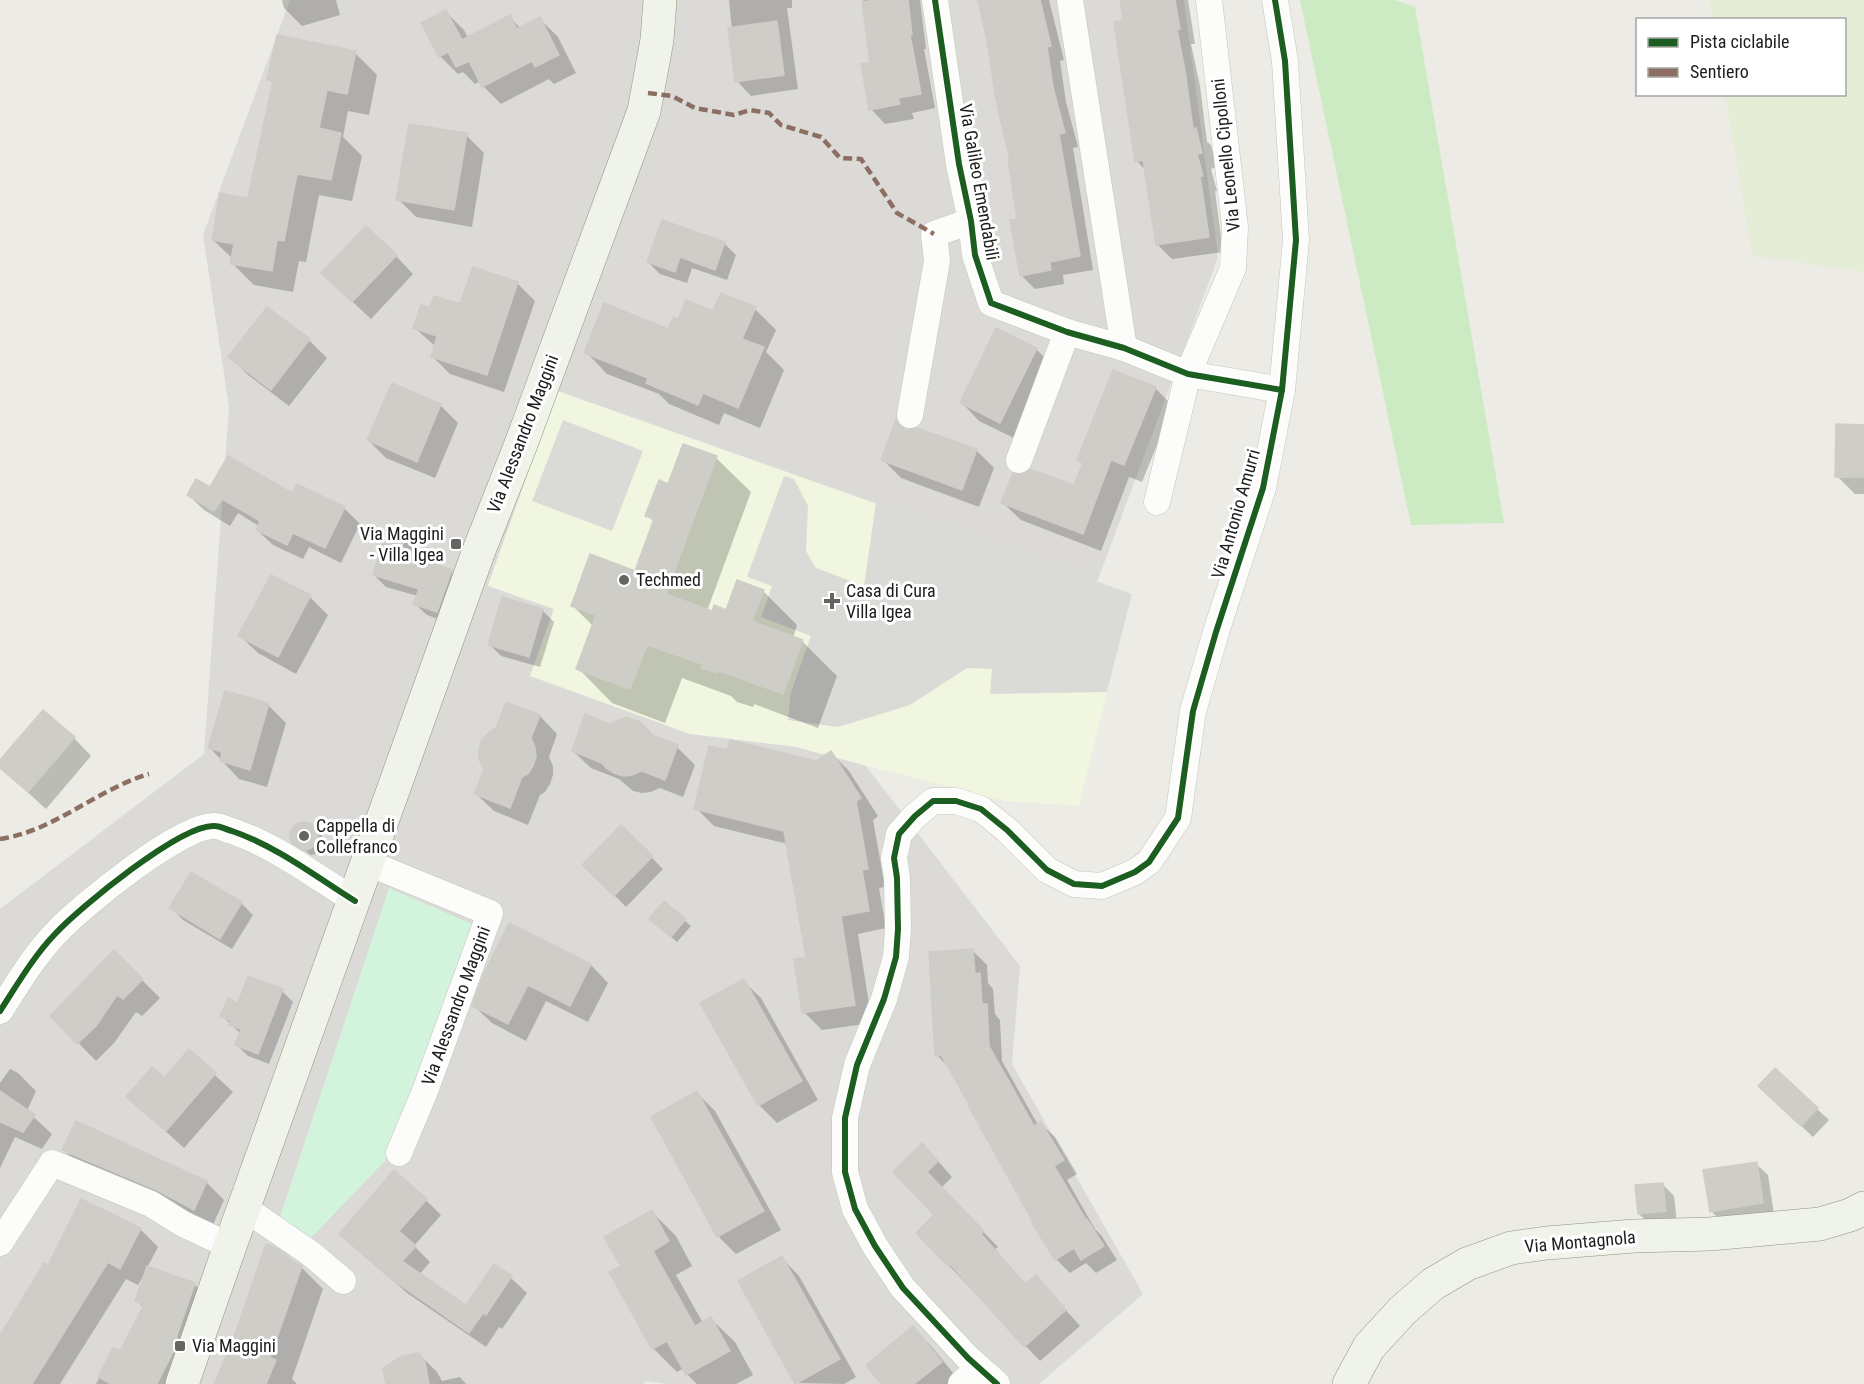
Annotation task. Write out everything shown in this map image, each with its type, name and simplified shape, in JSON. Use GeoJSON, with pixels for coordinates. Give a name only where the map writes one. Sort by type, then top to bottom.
{"type":"FeatureCollection","features":[{"type":"Feature","properties":{"kind":"main road","name":"Via Alessandro Maggini"},"geometry":{"type":"LineString","coordinates":[[182,1384],[478,553],[521,444],[644,111],[657,40],[660,0]]}},
{"type":"Feature","properties":{"kind":"main road","name":"Via Montagnola"},"geometry":{"type":"LineString","coordinates":[[1349,1384],[1369,1347],[1403,1310],[1433,1284],[1467,1264],[1511,1248],[1547,1243],[1710,1234],[1797,1226],[1830,1221],[1864,1208]]}},
{"type":"Feature","properties":{"kind":"street","name":"Via Galileo Emendabili"},"geometry":{"type":"LineString","coordinates":[[935,0],[975,255],[991,303],[1067,332],[1124,348],[1188,374]]}},
{"type":"Feature","properties":{"kind":"street"},"geometry":{"type":"LineString","coordinates":[[1070,0],[1124,348]]}},
{"type":"Feature","properties":{"kind":"street","name":"Via Leonello Cipolloni"},"geometry":{"type":"LineString","coordinates":[[1157,502],[1188,374],[1233,268],[1235,228],[1209,0]]}},
{"type":"Feature","properties":{"kind":"street","name":"Via Antonio Amurri"},"geometry":{"type":"LineString","coordinates":[[968,1358],[903,1288],[875,1246],[855,1209],[845,1172],[845,1118],[856,1065],[884,999],[896,957],[897,878],[894,858],[899,834],[933,801],[956,801],[981,809],[1007,830],[1047,870],[1074,884],[1102,886],[1135,872],[1149,862],[1178,818],[1193,711],[1263,488],[1282,390],[1296,240],[1285,61],[1275,0]]}},
{"type":"Feature","properties":{"kind":"street","name":"Via Galileo Emendabili"},"geometry":{"type":"LineString","coordinates":[[910,415],[938,261],[934,234],[971,221]]}},
{"type":"Feature","properties":{"kind":"street","name":"Via Galileo Emendabili"},"geometry":{"type":"LineString","coordinates":[[938,261],[975,255]]}},
{"type":"Feature","properties":{"kind":"street"},"geometry":{"type":"LineString","coordinates":[[1019,460],[1067,332]]}},
{"type":"Feature","properties":{"kind":"street"},"geometry":{"type":"LineString","coordinates":[[1188,374],[1282,390]]}},
{"type":"Feature","properties":{"kind":"street"},"geometry":{"type":"LineString","coordinates":[[0,1011],[22,976],[55,934],[83,908],[149,857],[190,831],[215,825],[256,840],[355,901]]}},
{"type":"Feature","properties":{"kind":"street","name":"Via Alessandro Maggini"},"geometry":{"type":"LineString","coordinates":[[368,863],[489,913],[425,1091],[399,1153]]}},
{"type":"Feature","properties":{"kind":"street"},"geometry":{"type":"LineString","coordinates":[[0,1243],[52,1163],[151,1204],[183,1224],[230,1246]]}},
{"type":"Feature","properties":{"kind":"street"},"geometry":{"type":"LineString","coordinates":[[244,1208],[317,1258],[343,1281]]}},
{"type":"Feature","properties":{"kind":"street"},"geometry":{"type":"LineString","coordinates":[[961,1384],[968,1358],[994,1381]]}},
{"type":"Feature","properties":{"kind":"street"},"geometry":{"type":"LineString","coordinates":[[961,1384],[968,1377],[976,1374],[994,1381]]}},
{"type":"Feature","properties":{"kind":"shaded area"},"geometry":{"type":"Polygon","coordinates":[[[290,0],[1184,0],[1218,258],[1097,582],[558,391],[488,585],[554,609],[531,676],[866,766],[1020,966],[1012,1064],[1143,1294],[1039,1384],[667,1384],[646,1381],[643,1384],[0,1384],[0,909],[204,754],[229,407],[203,235],[290,0]]]}},
{"type":"Feature","properties":{"kind":"shaded area"},"geometry":{"type":"Polygon","coordinates":[[[1709,0],[1864,0],[1864,272],[1752,256],[1725,96],[1846,96],[1846,18],[1712,18],[1709,0]]]}},
{"type":"Feature","properties":{"kind":"shaded area","name":"Casa di Cura Villa Igea"},"geometry":{"type":"Polygon","coordinates":[[[557,391],[1132,594],[1079,806],[1003,801],[796,747],[690,734],[530,676],[554,609],[488,586],[557,391]]]}},
{"type":"Feature","properties":{"kind":"shaded area"},"geometry":{"type":"Polygon","coordinates":[[[563,420],[643,451],[612,531],[532,501],[563,420]]]}},
{"type":"Feature","properties":{"kind":"shaded area"},"geometry":{"type":"Polygon","coordinates":[[[784,476],[794,479],[808,506],[806,551],[816,568],[864,586],[876,503],[1132,594],[1107,692],[990,694],[992,669],[967,668],[910,705],[838,727],[788,720],[791,692],[811,636],[761,617],[772,586],[747,577],[784,476]]]}},
{"type":"Feature","properties":{"kind":"shaded area"},"geometry":{"type":"Polygon","coordinates":[[[389,888],[472,924],[385,1161],[306,1243],[278,1223],[389,888]]]}},
{"type":"Feature","properties":{"kind":"green space"},"geometry":{"type":"Polygon","coordinates":[[[1300,0],[1395,0],[1415,7],[1504,523],[1411,525],[1300,0]]]}},
{"type":"Feature","properties":{"kind":"building"},"geometry":{"type":"Polygon","coordinates":[[[908,0],[912,35],[910,35],[921,94],[898,98],[900,104],[869,110],[861,64],[870,63],[862,2],[908,0]]]}},
{"type":"Feature","properties":{"kind":"building"},"geometry":{"type":"Polygon","coordinates":[[[978,0],[1040,0],[1051,46],[1047,47],[1053,87],[1065,133],[1059,134],[1080,256],[1050,262],[1051,270],[1020,276],[1010,220],[1017,219],[1008,160],[1010,160],[996,100],[978,0]]]}},
{"type":"Feature","properties":{"kind":"building"},"geometry":{"type":"Polygon","coordinates":[[[1120,0],[1175,0],[1180,29],[1177,30],[1193,129],[1196,128],[1202,153],[1197,154],[1203,176],[1200,176],[1209,237],[1156,245],[1143,160],[1135,162],[1114,22],[1123,20],[1120,0]]]}},
{"type":"Feature","properties":{"kind":"building"},"geometry":{"type":"Polygon","coordinates":[[[446,10],[462,40],[510,15],[517,29],[540,17],[559,55],[535,67],[532,61],[482,87],[469,61],[456,67],[448,52],[439,57],[421,23],[446,10]]]}},
{"type":"Feature","properties":{"kind":"building"},"geometry":{"type":"Polygon","coordinates":[[[777,21],[784,75],[735,82],[728,28],[777,21]]]}},
{"type":"Feature","properties":{"kind":"building"},"geometry":{"type":"Polygon","coordinates":[[[277,35],[356,51],[347,94],[327,90],[319,128],[341,133],[331,180],[297,174],[284,241],[277,240],[272,271],[230,264],[234,244],[212,240],[220,193],[248,198],[273,81],[267,80],[277,35]]]}},
{"type":"Feature","properties":{"kind":"building"},"geometry":{"type":"Polygon","coordinates":[[[409,124],[467,133],[454,210],[396,200],[409,124]]]}},
{"type":"Feature","properties":{"kind":"building"},"geometry":{"type":"Polygon","coordinates":[[[662,220],[725,242],[715,270],[680,257],[675,272],[647,262],[662,220]]]}},
{"type":"Feature","properties":{"kind":"building"},"geometry":{"type":"Polygon","coordinates":[[[366,226],[397,255],[352,302],[321,273],[366,226]]]}},
{"type":"Feature","properties":{"kind":"building"},"geometry":{"type":"Polygon","coordinates":[[[473,267],[518,282],[487,375],[431,357],[437,336],[413,328],[421,305],[430,308],[434,296],[460,304],[473,267]]]}},
{"type":"Feature","properties":{"kind":"building"},"geometry":{"type":"Polygon","coordinates":[[[721,293],[756,307],[742,339],[764,347],[738,408],[703,393],[698,405],[646,383],[648,378],[584,353],[604,303],[668,329],[673,317],[678,319],[686,300],[713,311],[721,293]]]}},
{"type":"Feature","properties":{"kind":"building"},"geometry":{"type":"Polygon","coordinates":[[[267,307],[310,339],[271,390],[228,357],[267,307]]]}},
{"type":"Feature","properties":{"kind":"building"},"geometry":{"type":"Polygon","coordinates":[[[996,328],[1037,348],[1000,423],[960,403],[996,328]]]}},
{"type":"Feature","properties":{"kind":"building"},"geometry":{"type":"Polygon","coordinates":[[[1113,370],[1156,387],[1124,465],[1111,460],[1083,534],[1001,503],[1013,473],[1022,475],[1030,469],[1074,485],[1083,463],[1077,460],[1113,370]]]}},
{"type":"Feature","properties":{"kind":"building"},"geometry":{"type":"Polygon","coordinates":[[[392,383],[441,404],[417,462],[367,440],[392,383]]]}},
{"type":"Feature","properties":{"kind":"building"},"geometry":{"type":"Polygon","coordinates":[[[896,420],[907,430],[917,428],[977,449],[962,490],[881,460],[896,420]]]}},
{"type":"Feature","properties":{"kind":"building"},"geometry":{"type":"Polygon","coordinates":[[[1836,424],[1864,425],[1864,477],[1835,477],[1836,424]]]}},
{"type":"Feature","properties":{"kind":"building"},"geometry":{"type":"Polygon","coordinates":[[[683,444],[717,456],[666,594],[712,611],[714,605],[726,610],[737,580],[764,590],[752,621],[803,640],[783,694],[719,671],[718,673],[701,668],[702,664],[647,645],[630,689],[576,669],[596,615],[571,606],[590,554],[635,571],[654,519],[645,516],[659,480],[668,484],[683,444]]]}},
{"type":"Feature","properties":{"kind":"building"},"geometry":{"type":"Polygon","coordinates":[[[228,456],[292,493],[297,484],[345,507],[325,548],[293,533],[287,545],[256,530],[260,521],[222,499],[214,511],[187,495],[196,479],[210,487],[228,456]]]}},
{"type":"Feature","properties":{"kind":"building"},"geometry":{"type":"Polygon","coordinates":[[[385,533],[404,538],[402,548],[417,552],[416,557],[452,570],[437,612],[413,604],[419,589],[373,575],[385,533]]]}},
{"type":"Feature","properties":{"kind":"building"},"geometry":{"type":"Polygon","coordinates":[[[271,575],[311,595],[278,657],[238,636],[271,575]]]}},
{"type":"Feature","properties":{"kind":"building"},"geometry":{"type":"Polygon","coordinates":[[[502,597],[543,609],[529,657],[488,645],[502,597]]]}},
{"type":"Feature","properties":{"kind":"building"},"geometry":{"type":"Polygon","coordinates":[[[225,691],[269,703],[250,770],[220,761],[222,752],[208,748],[225,691]]]}},
{"type":"Feature","properties":{"kind":"building"},"geometry":{"type":"Polygon","coordinates":[[[506,702],[540,715],[531,738],[536,757],[528,774],[522,777],[510,808],[474,794],[484,770],[479,759],[482,740],[496,728],[506,702]]]}},
{"type":"Feature","properties":{"kind":"building"},"geometry":{"type":"Polygon","coordinates":[[[43,710],[75,737],[28,792],[0,768],[0,760],[43,710]]]}},
{"type":"Feature","properties":{"kind":"building"},"geometry":{"type":"Polygon","coordinates":[[[585,714],[609,724],[626,717],[640,722],[652,735],[678,745],[665,780],[642,771],[623,776],[614,773],[602,763],[572,751],[585,714]]]}},
{"type":"Feature","properties":{"kind":"building"},"geometry":{"type":"Polygon","coordinates":[[[730,740],[816,761],[831,751],[861,798],[856,801],[868,869],[862,870],[869,911],[841,916],[855,1005],[802,1013],[794,959],[806,957],[784,831],[694,809],[709,746],[727,750],[730,740]]]}},
{"type":"Feature","properties":{"kind":"building","name":"Cappella di Collefranco"},"geometry":{"type":"Polygon","coordinates":[[[304,822],[314,826],[318,836],[314,846],[304,850],[294,846],[290,836],[294,826],[304,822]]]}},
{"type":"Feature","properties":{"kind":"building"},"geometry":{"type":"Polygon","coordinates":[[[621,825],[653,856],[614,896],[582,865],[621,825]]]}},
{"type":"Feature","properties":{"kind":"building"},"geometry":{"type":"Polygon","coordinates":[[[191,872],[242,902],[220,939],[169,908],[191,872]]]}},
{"type":"Feature","properties":{"kind":"building"},"geometry":{"type":"Polygon","coordinates":[[[664,901],[686,919],[671,937],[649,919],[664,901]]]}},
{"type":"Feature","properties":{"kind":"building"},"geometry":{"type":"Polygon","coordinates":[[[509,923],[591,964],[570,1006],[528,985],[508,1024],[472,1006],[483,975],[509,923]]]}},
{"type":"Feature","properties":{"kind":"building"},"geometry":{"type":"Polygon","coordinates":[[[973,949],[975,974],[980,973],[982,1004],[987,1004],[989,1046],[1034,1126],[1041,1122],[1064,1160],[1054,1166],[1104,1246],[1081,1260],[1074,1248],[1055,1260],[1032,1223],[941,1055],[935,1056],[929,952],[973,949]]]}},
{"type":"Feature","properties":{"kind":"building"},"geometry":{"type":"Polygon","coordinates":[[[114,950],[143,979],[123,999],[117,995],[96,1026],[77,1044],[50,1016],[114,950]]]}},
{"type":"Feature","properties":{"kind":"building"},"geometry":{"type":"Polygon","coordinates":[[[248,976],[283,989],[258,1054],[235,1045],[241,1029],[229,1025],[231,1021],[220,1016],[228,998],[238,1003],[248,976]]]}},
{"type":"Feature","properties":{"kind":"building"},"geometry":{"type":"Polygon","coordinates":[[[744,979],[802,1081],[758,1106],[700,1003],[744,979]]]}},
{"type":"Feature","properties":{"kind":"building"},"geometry":{"type":"Polygon","coordinates":[[[189,1049],[216,1073],[166,1131],[126,1097],[152,1067],[164,1078],[189,1049]]]}},
{"type":"Feature","properties":{"kind":"building"},"geometry":{"type":"Polygon","coordinates":[[[1775,1068],[1818,1108],[1801,1126],[1758,1086],[1775,1068]]]}},
{"type":"Feature","properties":{"kind":"building"},"geometry":{"type":"Polygon","coordinates":[[[0,1091],[35,1115],[23,1132],[0,1122],[0,1091]]]}},
{"type":"Feature","properties":{"kind":"building"},"geometry":{"type":"Polygon","coordinates":[[[697,1091],[764,1211],[717,1237],[651,1117],[697,1091]]]}},
{"type":"Feature","properties":{"kind":"building"},"geometry":{"type":"Polygon","coordinates":[[[76,1121],[207,1181],[194,1210],[157,1190],[62,1150],[76,1121]]]}},
{"type":"Feature","properties":{"kind":"building"},"geometry":{"type":"Polygon","coordinates":[[[922,1143],[938,1161],[927,1172],[984,1231],[981,1234],[1025,1284],[1036,1275],[1066,1310],[1024,1347],[950,1264],[948,1266],[916,1233],[934,1215],[893,1172],[922,1143]]]}},
{"type":"Feature","properties":{"kind":"building"},"geometry":{"type":"Polygon","coordinates":[[[1757,1162],[1763,1203],[1710,1212],[1703,1170],[1757,1162]]]}},
{"type":"Feature","properties":{"kind":"building"},"geometry":{"type":"Polygon","coordinates":[[[394,1170],[427,1199],[399,1231],[416,1246],[402,1261],[466,1305],[494,1264],[512,1276],[486,1315],[483,1313],[469,1333],[390,1278],[339,1234],[394,1170]]]}},
{"type":"Feature","properties":{"kind":"building"},"geometry":{"type":"Polygon","coordinates":[[[1663,1183],[1666,1211],[1638,1214],[1635,1185],[1663,1183]]]}},
{"type":"Feature","properties":{"kind":"building"},"geometry":{"type":"Polygon","coordinates":[[[81,1199],[141,1228],[120,1269],[108,1262],[32,1384],[0,1384],[0,1336],[44,1263],[48,1265],[81,1199]]]}},
{"type":"Feature","properties":{"kind":"building"},"geometry":{"type":"Polygon","coordinates":[[[652,1210],[669,1241],[653,1251],[695,1326],[711,1317],[730,1351],[686,1375],[667,1341],[652,1349],[609,1272],[621,1266],[604,1237],[652,1210]]]}},
{"type":"Feature","properties":{"kind":"building"},"geometry":{"type":"Polygon","coordinates":[[[266,1244],[302,1266],[270,1358],[276,1360],[266,1384],[214,1384],[232,1343],[266,1244]]]}},
{"type":"Feature","properties":{"kind":"building"},"geometry":{"type":"Polygon","coordinates":[[[782,1256],[840,1359],[795,1384],[738,1281],[782,1256]]]}},
{"type":"Feature","properties":{"kind":"building"},"geometry":{"type":"Polygon","coordinates":[[[147,1266],[195,1283],[176,1338],[178,1339],[157,1384],[111,1384],[98,1377],[113,1348],[120,1351],[144,1305],[135,1301],[147,1266]]]}},
{"type":"Feature","properties":{"kind":"building"},"geometry":{"type":"Polygon","coordinates":[[[913,1326],[942,1362],[914,1384],[881,1384],[866,1365],[913,1326]]]}},
{"type":"Feature","properties":{"kind":"building"},"geometry":{"type":"Polygon","coordinates":[[[419,1353],[425,1362],[429,1384],[386,1384],[383,1368],[402,1356],[419,1353]]]}},
{"type":"Feature","properties":{"kind":"marked path"},"geometry":{"type":"LineString","coordinates":[[648,93],[672,96],[695,108],[734,115],[750,110],[769,113],[781,125],[821,137],[840,158],[861,159],[897,213],[934,234]]}},
{"type":"Feature","properties":{"kind":"marked path"},"geometry":{"type":"LineString","coordinates":[[0,839],[39,828],[112,789],[149,774]]}},
{"type":"Feature","properties":{"kind":"cycle path"},"geometry":{"type":"LineString","coordinates":[[935,0],[975,255],[991,303],[1067,332],[1124,348],[1188,374],[1282,390]]}},
{"type":"Feature","properties":{"kind":"cycle path"},"geometry":{"type":"LineString","coordinates":[[997,1384],[968,1358],[903,1288],[875,1246],[855,1209],[845,1172],[845,1118],[857,1065],[884,999],[896,957],[897,878],[894,858],[899,834],[915,816],[933,801],[956,801],[981,809],[1007,830],[1047,870],[1074,884],[1102,886],[1135,872],[1149,862],[1178,818],[1193,711],[1263,488],[1282,390],[1296,240],[1285,61],[1275,0]]}},
{"type":"Feature","properties":{"kind":"cycle path"},"geometry":{"type":"LineString","coordinates":[[0,1011],[40,952],[67,922],[107,888],[156,852],[200,829],[217,826],[248,837],[295,862],[355,901]]}},
{"type":"Feature","properties":{"kind":"place","name":"Via Maggini - Villa Igea"},"geometry":{"type":"Point","coordinates":[456,544]}},
{"type":"Feature","properties":{"kind":"place","name":"Techmed"},"geometry":{"type":"Point","coordinates":[624,580]}},
{"type":"Feature","properties":{"kind":"place","name":"Casa di Cura Villa Igea"},"geometry":{"type":"Point","coordinates":[832,601]}},
{"type":"Feature","properties":{"kind":"place","name":"Cappella di Collefranco"},"geometry":{"type":"Point","coordinates":[304,836]}},
{"type":"Feature","properties":{"kind":"place","name":"Via Maggini"},"geometry":{"type":"Point","coordinates":[180,1346]}}]}
